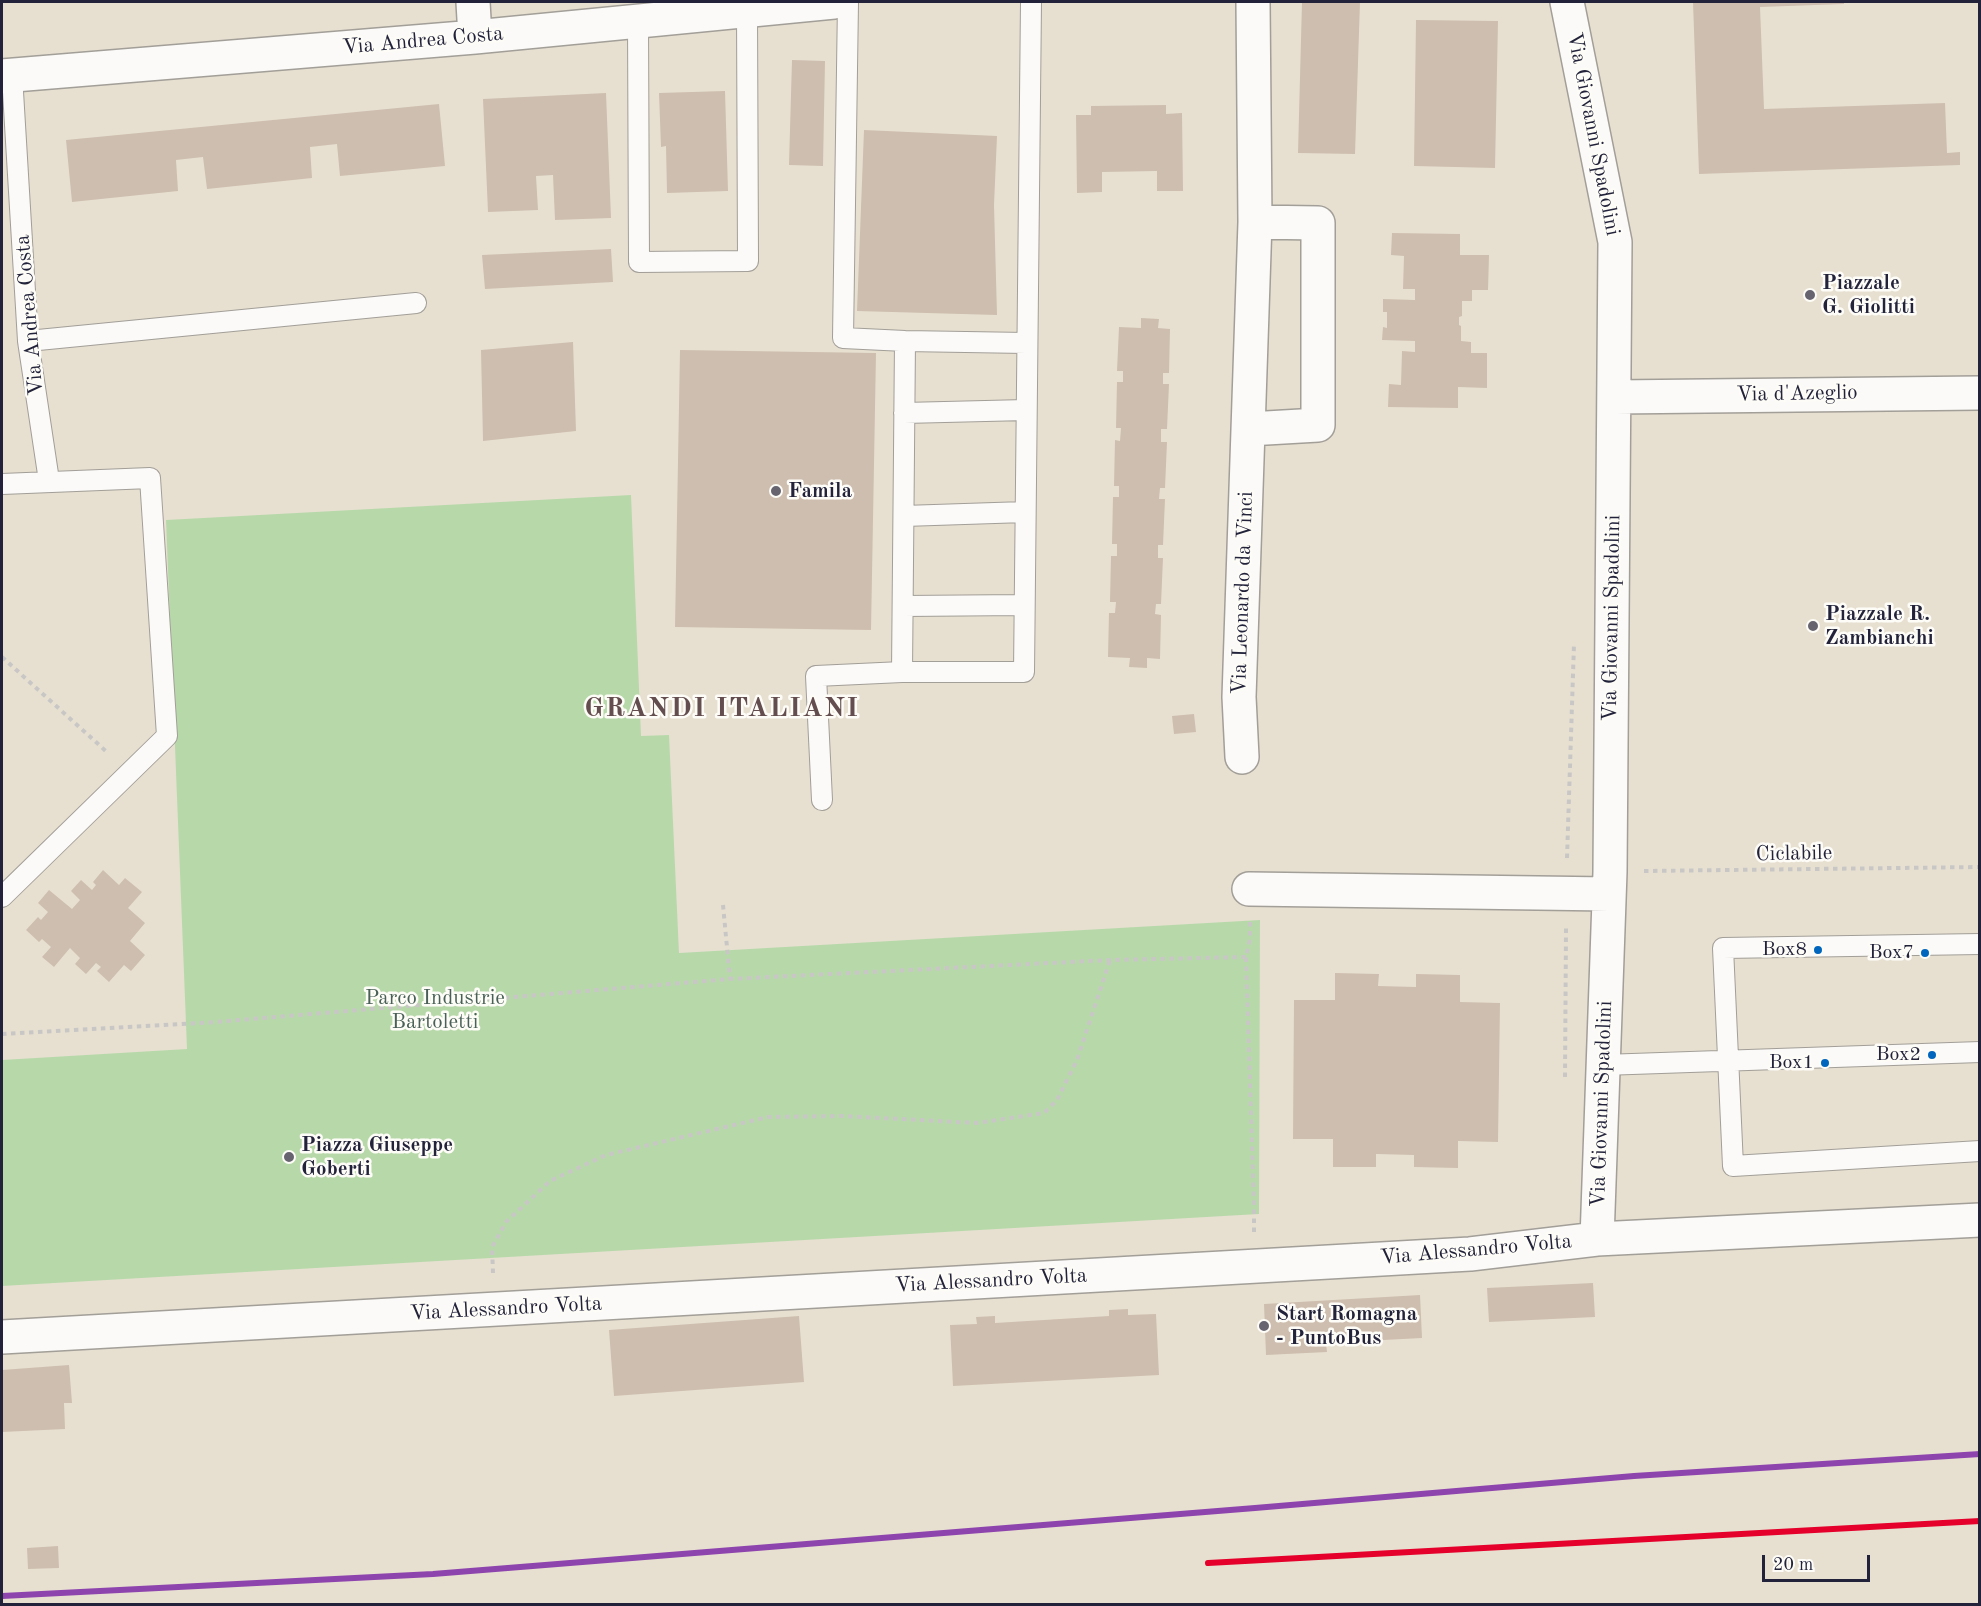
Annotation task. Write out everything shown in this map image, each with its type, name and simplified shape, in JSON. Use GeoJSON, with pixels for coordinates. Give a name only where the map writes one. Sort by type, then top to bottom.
{"type":"FeatureCollection","features":[{"type":"Feature","properties":{"kind":"street"},"geometry":{"type":"LineString","coordinates":[[473,2],[475,37]]}},
{"type":"Feature","properties":{"kind":"street","name":"Via Andrea Costa"},"geometry":{"type":"LineString","coordinates":[[7,76],[475,37],[834,2]]}},
{"type":"Feature","properties":{"kind":"street","name":"Via Leonardo da Vinci"},"geometry":{"type":"LineString","coordinates":[[1242,757],[1239,697],[1255,222],[1253,2]]}},
{"type":"Feature","properties":{"kind":"street","name":"Via Giovanni Spadolini"},"geometry":{"type":"LineString","coordinates":[[1567,2],[1616,242],[1609,883],[1597,1239]]}},
{"type":"Feature","properties":{"kind":"street"},"geometry":{"type":"LineString","coordinates":[[1249,429],[1318,425],[1318,223],[1255,222]]}},
{"type":"Feature","properties":{"kind":"street","name":"Via d'Azeglio"},"geometry":{"type":"LineString","coordinates":[[1615,397],[1980,393]]}},
{"type":"Feature","properties":{"kind":"street"},"geometry":{"type":"LineString","coordinates":[[1250,889],[1609,883]]}},
{"type":"Feature","properties":{"kind":"street","name":"Via Alessandro Volta"},"geometry":{"type":"LineString","coordinates":[[14,1337],[1470,1254],[1597,1239],[1980,1220]]}},
{"type":"Feature","properties":{"kind":"lane"},"geometry":{"type":"LineString","coordinates":[[848,2],[843,338],[1026,343]]}},
{"type":"Feature","properties":{"kind":"lane"},"geometry":{"type":"LineString","coordinates":[[822,800],[816,676],[903,672],[1024,672],[1031,2]]}},
{"type":"Feature","properties":{"kind":"lane"},"geometry":{"type":"LineString","coordinates":[[638,21],[639,262],[748,261],[747,10]]}},
{"type":"Feature","properties":{"kind":"lane","name":"Via Andrea Costa"},"geometry":{"type":"LineString","coordinates":[[7,76],[28,342],[48,474],[47,482]]}},
{"type":"Feature","properties":{"kind":"lane"},"geometry":{"type":"LineString","coordinates":[[28,342],[416,303]]}},
{"type":"Feature","properties":{"kind":"lane"},"geometry":{"type":"LineString","coordinates":[[903,672],[905,341]]}},
{"type":"Feature","properties":{"kind":"lane"},"geometry":{"type":"LineString","coordinates":[[904,413],[1026,410]]}},
{"type":"Feature","properties":{"kind":"lane"},"geometry":{"type":"LineString","coordinates":[[2,484],[150,478],[167,736],[2,897]]}},
{"type":"Feature","properties":{"kind":"lane"},"geometry":{"type":"LineString","coordinates":[[904,516],[1025,512]]}},
{"type":"Feature","properties":{"kind":"lane"},"geometry":{"type":"LineString","coordinates":[[903,606],[1024,605]]}},
{"type":"Feature","properties":{"kind":"lane"},"geometry":{"type":"LineString","coordinates":[[1980,944],[1723,948],[1733,1166],[1980,1151]]}},
{"type":"Feature","properties":{"kind":"lane"},"geometry":{"type":"LineString","coordinates":[[1603,1065],[1980,1052]]}},
{"type":"Feature","properties":{"kind":"path"},"geometry":{"type":"LineString","coordinates":[[2,657],[129,772]]}},
{"type":"Feature","properties":{"kind":"path","name":"Ciclabile"},"geometry":{"type":"LineString","coordinates":[[1609,883],[1980,867]]}},
{"type":"Feature","properties":{"kind":"path"},"geometry":{"type":"LineString","coordinates":[[1250,889],[1250,939],[1246,957],[1254,1207],[1252,1267]]}},
{"type":"Feature","properties":{"kind":"path"},"geometry":{"type":"LineString","coordinates":[[723,905],[730,979]]}},
{"type":"Feature","properties":{"kind":"path"},"geometry":{"type":"LineString","coordinates":[[2,1034],[216,1022],[730,979],[1110,960],[1246,957]]}},
{"type":"Feature","properties":{"kind":"path"},"geometry":{"type":"LineString","coordinates":[[494,1310],[492,1247],[506,1222],[550,1181],[606,1155],[768,1117],[843,1116],[977,1123],[1044,1113],[1057,1100],[1077,1060],[1110,960]]}},
{"type":"Feature","properties":{"kind":"green space","name":"Parco Industrie Bartoletti"},"geometry":{"type":"Polygon","coordinates":[[[631,495],[641,736],[669,735],[679,953],[1260,920],[1259,1214],[2,1286],[2,1060],[187,1049],[166,520],[631,495]]]}},
{"type":"Feature","properties":{"kind":"building"},"geometry":{"type":"Polygon","coordinates":[[[1302,2],[1360,2],[1355,154],[1298,153],[1302,2]]]}},
{"type":"Feature","properties":{"kind":"building"},"geometry":{"type":"Polygon","coordinates":[[[1693,2],[1844,2],[1844,4],[1760,7],[1764,109],[1945,103],[1947,153],[1960,152],[1960,165],[1699,174],[1693,2]]]}},
{"type":"Feature","properties":{"kind":"building"},"geometry":{"type":"Polygon","coordinates":[[[1416,20],[1498,21],[1495,168],[1414,166],[1416,20]]]}},
{"type":"Feature","properties":{"kind":"building"},"geometry":{"type":"Polygon","coordinates":[[[792,60],[825,61],[823,166],[789,165],[792,60]]]}},
{"type":"Feature","properties":{"kind":"building"},"geometry":{"type":"Polygon","coordinates":[[[725,91],[728,191],[667,193],[666,146],[661,147],[659,93],[725,91]]]}},
{"type":"Feature","properties":{"kind":"building"},"geometry":{"type":"Polygon","coordinates":[[[606,93],[611,218],[555,220],[553,175],[536,176],[538,210],[488,212],[483,99],[606,93]]]}},
{"type":"Feature","properties":{"kind":"building"},"geometry":{"type":"Polygon","coordinates":[[[439,104],[445,166],[340,176],[337,144],[310,147],[312,178],[207,189],[203,157],[176,160],[178,191],[72,202],[66,140],[439,104]]]}},
{"type":"Feature","properties":{"kind":"building"},"geometry":{"type":"Polygon","coordinates":[[[1166,105],[1166,114],[1182,113],[1183,191],[1157,191],[1157,171],[1102,172],[1102,192],[1077,193],[1076,115],[1091,115],[1091,106],[1166,105]]]}},
{"type":"Feature","properties":{"kind":"building"},"geometry":{"type":"Polygon","coordinates":[[[864,130],[997,136],[994,205],[997,315],[857,311],[864,130]]]}},
{"type":"Feature","properties":{"kind":"building"},"geometry":{"type":"Polygon","coordinates":[[[1392,233],[1460,234],[1460,255],[1489,255],[1488,290],[1472,290],[1472,301],[1462,301],[1462,316],[1459,317],[1461,341],[1471,342],[1471,353],[1487,353],[1487,388],[1458,387],[1458,408],[1388,407],[1389,384],[1401,385],[1402,351],[1415,352],[1415,341],[1382,340],[1383,327],[1387,328],[1387,312],[1383,312],[1383,299],[1415,300],[1415,289],[1403,289],[1404,256],[1391,255],[1392,233]]]}},
{"type":"Feature","properties":{"kind":"building"},"geometry":{"type":"Polygon","coordinates":[[[611,249],[613,282],[485,289],[482,255],[611,249]]]}},
{"type":"Feature","properties":{"kind":"building"},"geometry":{"type":"Polygon","coordinates":[[[1141,318],[1159,319],[1158,328],[1170,329],[1169,373],[1163,373],[1163,384],[1169,384],[1167,429],[1161,429],[1161,442],[1167,442],[1165,488],[1160,488],[1159,499],[1165,499],[1163,545],[1158,545],[1158,558],[1163,558],[1161,604],[1156,604],[1155,614],[1161,615],[1160,659],[1147,658],[1147,668],[1129,667],[1130,658],[1108,657],[1109,613],[1115,613],[1116,602],[1110,602],[1111,556],[1117,556],[1117,544],[1112,544],[1113,497],[1119,497],[1119,486],[1114,486],[1115,440],[1120,441],[1121,428],[1116,428],[1117,382],[1123,382],[1123,371],[1117,371],[1119,327],[1141,328],[1141,318]]]}},
{"type":"Feature","properties":{"kind":"building"},"geometry":{"type":"Polygon","coordinates":[[[573,342],[576,431],[483,441],[481,350],[573,342]]]}},
{"type":"Feature","properties":{"kind":"building"},"geometry":{"type":"Polygon","coordinates":[[[680,350],[876,353],[871,630],[675,627],[680,350]]]}},
{"type":"Feature","properties":{"kind":"building"},"geometry":{"type":"Polygon","coordinates":[[[1194,714],[1196,732],[1174,734],[1172,716],[1194,714]]]}},
{"type":"Feature","properties":{"kind":"building"},"geometry":{"type":"Polygon","coordinates":[[[103,870],[119,885],[125,878],[142,892],[128,908],[145,923],[130,941],[145,955],[131,971],[124,965],[109,982],[97,971],[101,967],[96,963],[86,974],[75,964],[80,958],[70,948],[54,967],[42,957],[51,947],[42,939],[39,942],[26,930],[38,917],[41,920],[48,912],[38,903],[49,890],[72,909],[80,900],[71,891],[81,880],[92,890],[96,885],[93,882],[103,870]]]}},
{"type":"Feature","properties":{"kind":"building"},"geometry":{"type":"Polygon","coordinates":[[[1335,973],[1379,974],[1378,986],[1416,987],[1416,974],[1460,975],[1460,1002],[1500,1003],[1498,1142],[1458,1141],[1458,1168],[1414,1167],[1414,1155],[1376,1154],[1376,1167],[1333,1167],[1333,1139],[1293,1139],[1294,1000],[1335,1000],[1335,973]]]}},
{"type":"Feature","properties":{"kind":"building"},"geometry":{"type":"Polygon","coordinates":[[[1593,1283],[1595,1317],[1489,1322],[1487,1288],[1593,1283]]]}},
{"type":"Feature","properties":{"kind":"building"},"geometry":{"type":"Polygon","coordinates":[[[1420,1295],[1422,1338],[1326,1343],[1327,1352],[1266,1355],[1264,1304],[1420,1295]]]}},
{"type":"Feature","properties":{"kind":"building"},"geometry":{"type":"Polygon","coordinates":[[[1128,1309],[1128,1315],[1156,1314],[1159,1375],[953,1386],[950,1325],[977,1324],[976,1317],[995,1316],[995,1323],[1109,1316],[1109,1310],[1128,1309]]]}},
{"type":"Feature","properties":{"kind":"building"},"geometry":{"type":"Polygon","coordinates":[[[799,1316],[804,1382],[614,1396],[609,1330],[799,1316]]]}},
{"type":"Feature","properties":{"kind":"building"},"geometry":{"type":"Polygon","coordinates":[[[69,1365],[72,1403],[64,1403],[65,1429],[2,1432],[2,1370],[69,1365]]]}},
{"type":"Feature","properties":{"kind":"building"},"geometry":{"type":"Polygon","coordinates":[[[58,1546],[59,1568],[28,1569],[27,1548],[58,1546]]]}},
{"type":"Feature","properties":{"kind":"transit line"},"geometry":{"type":"LineString","coordinates":[[2,1596],[433,1574],[1634,1476],[1980,1454]]}},
{"type":"Feature","properties":{"kind":"transit line"},"geometry":{"type":"LineString","coordinates":[[1208,1563],[1980,1521]]}},
{"type":"Feature","properties":{"kind":"place","name":"Piazzale G. Giolitti"},"geometry":{"type":"Point","coordinates":[1810,295]}},
{"type":"Feature","properties":{"kind":"place","name":"Famila"},"geometry":{"type":"Point","coordinates":[776,491]}},
{"type":"Feature","properties":{"kind":"place","name":"Piazzale R. Zambianchi"},"geometry":{"type":"Point","coordinates":[1813,626]}},
{"type":"Feature","properties":{"kind":"place","name":"Box8"},"geometry":{"type":"Point","coordinates":[1818,950]}},
{"type":"Feature","properties":{"kind":"place","name":"Box7"},"geometry":{"type":"Point","coordinates":[1925,953]}},
{"type":"Feature","properties":{"kind":"place","name":"Box2"},"geometry":{"type":"Point","coordinates":[1932,1055]}},
{"type":"Feature","properties":{"kind":"place","name":"Box1"},"geometry":{"type":"Point","coordinates":[1825,1063]}},
{"type":"Feature","properties":{"kind":"place","name":"Piazza Giuseppe Goberti"},"geometry":{"type":"Point","coordinates":[289,1157]}},
{"type":"Feature","properties":{"kind":"place","name":"Start Romagna - PuntoBus"},"geometry":{"type":"Point","coordinates":[1264,1326]}},
{"type":"Feature","properties":{"kind":"district","name":"GRANDI ITALIANI"},"geometry":{"type":"Point","coordinates":[722,709]}}]}
